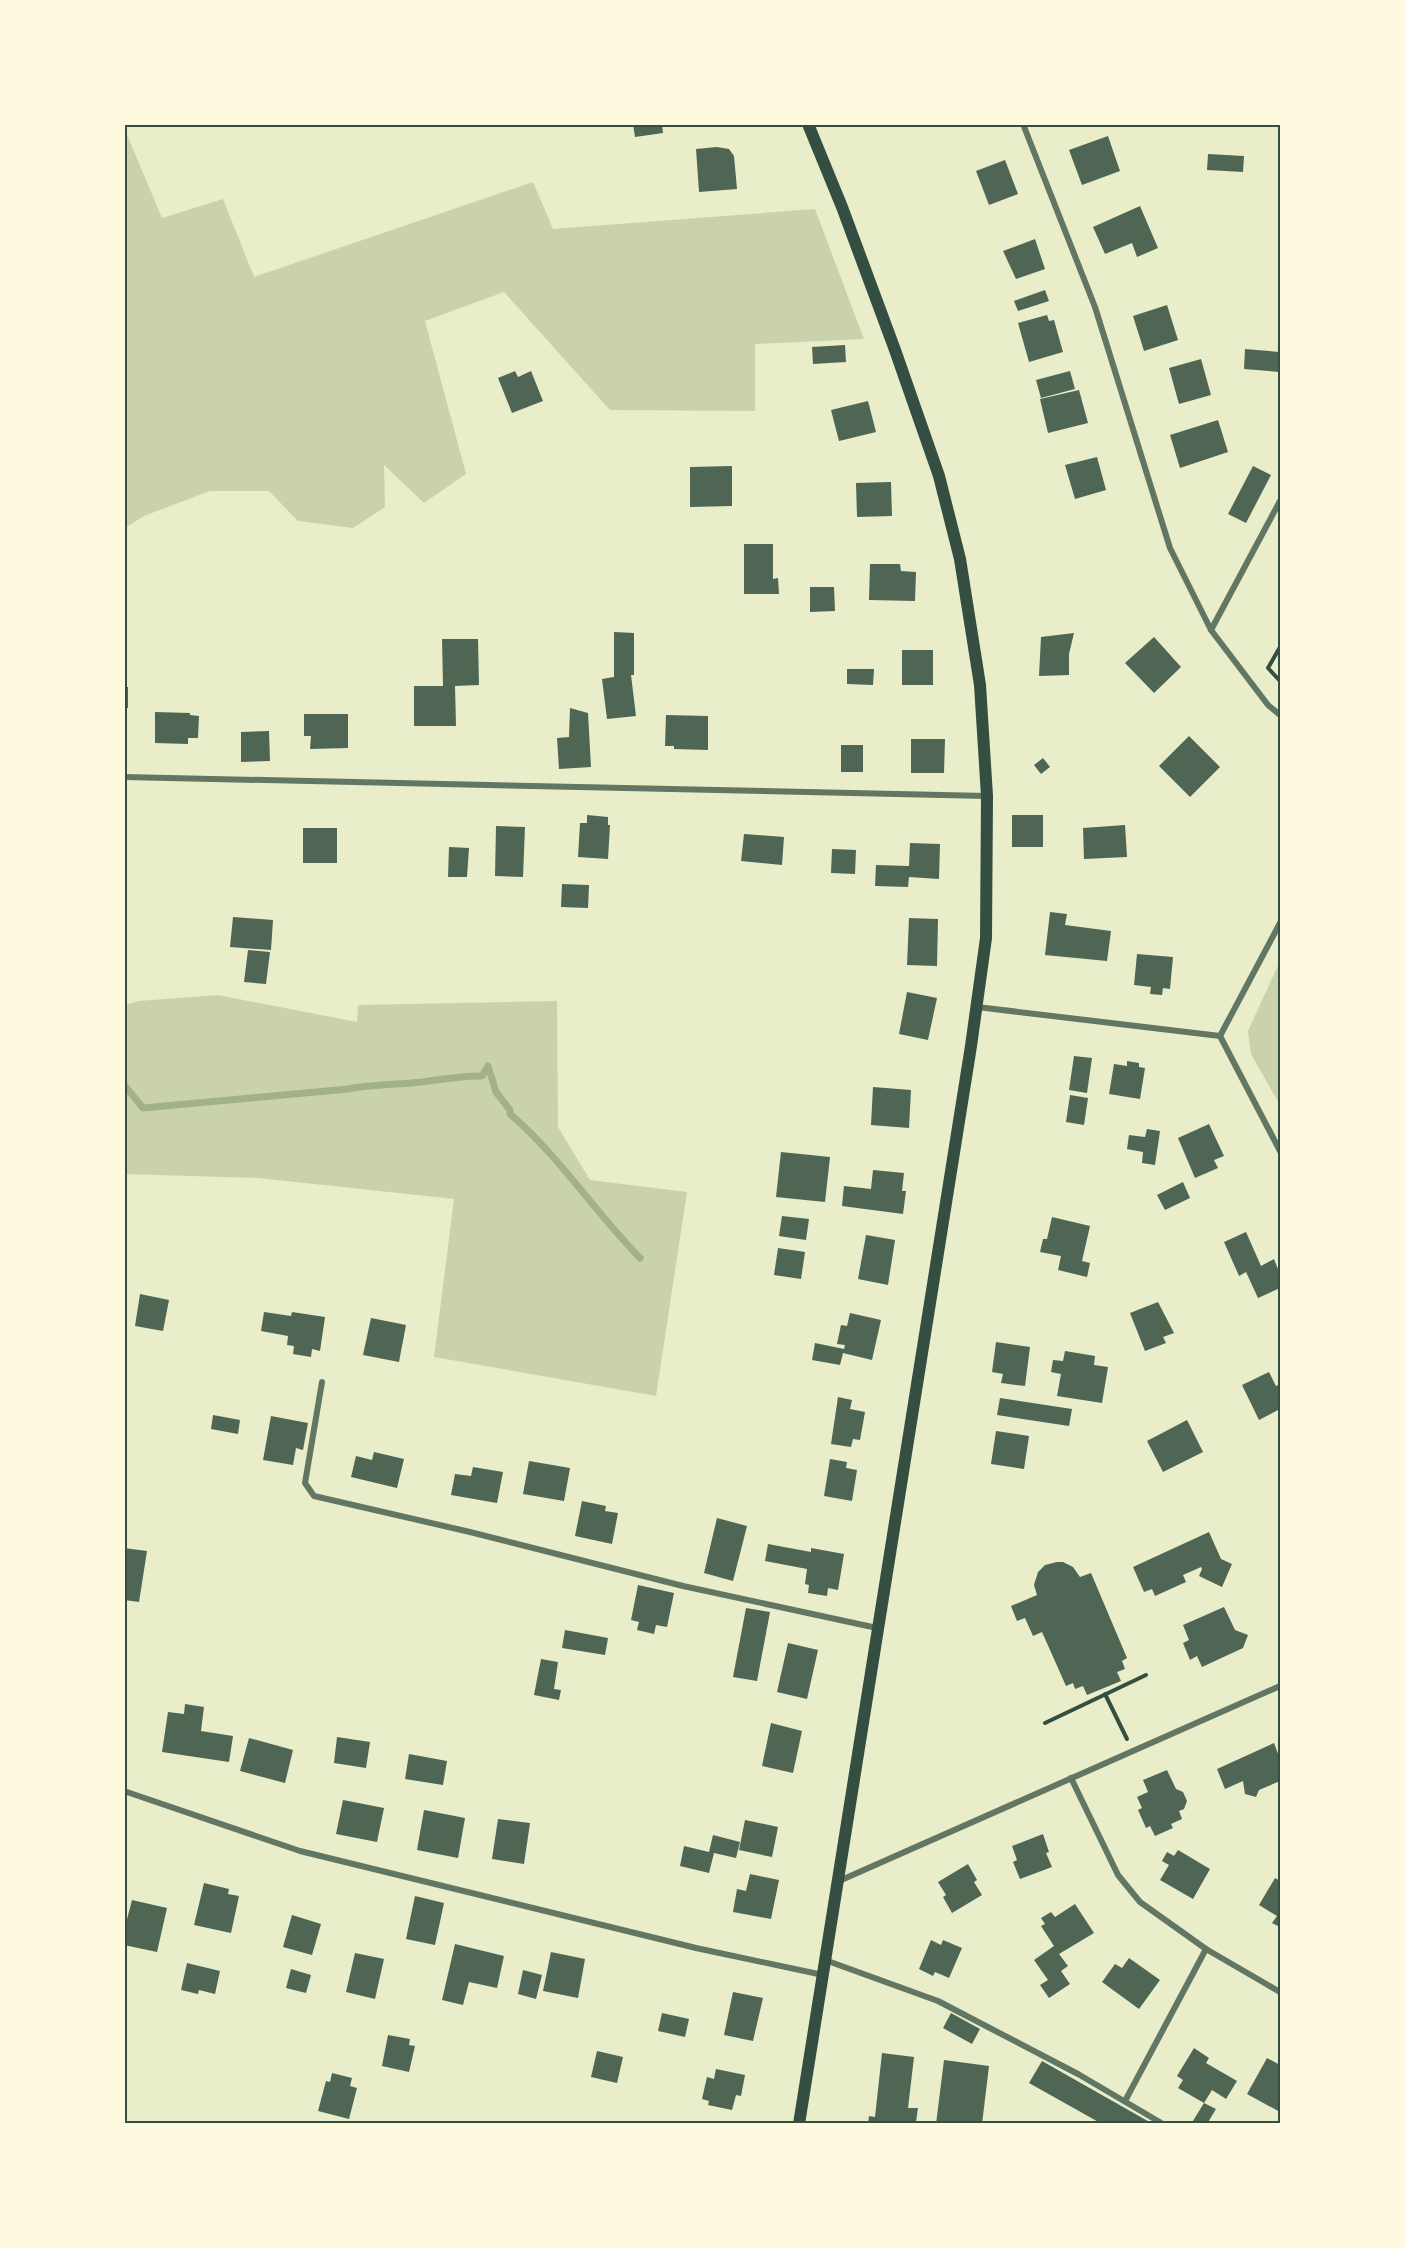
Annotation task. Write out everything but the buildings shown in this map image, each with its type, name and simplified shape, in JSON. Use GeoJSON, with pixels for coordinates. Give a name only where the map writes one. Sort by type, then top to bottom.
{"type":"FeatureCollection","features":[{"type":"Feature","properties":{"kind":"main road"},"geometry":{"type":"LineString","coordinates":[[799,2124],[978,1007],[986,938],[987,796],[980,685],[960,559],[939,476],[842,207],[808,124]]}},
{"type":"Feature","properties":{"kind":"street"},"geometry":{"type":"LineString","coordinates":[[1023,124],[1095,307],[1170,548],[1210,630],[1268,705],[1281,715]]}},
{"type":"Feature","properties":{"kind":"street"},"geometry":{"type":"LineString","coordinates":[[1210,630],[1281,501]]}},
{"type":"Feature","properties":{"kind":"street"},"geometry":{"type":"LineString","coordinates":[[124,777],[987,796]]}},
{"type":"Feature","properties":{"kind":"street"},"geometry":{"type":"LineString","coordinates":[[1220,1036],[1281,923]]}},
{"type":"Feature","properties":{"kind":"street"},"geometry":{"type":"LineString","coordinates":[[978,1007],[1220,1036]]}},
{"type":"Feature","properties":{"kind":"street"},"geometry":{"type":"LineString","coordinates":[[1220,1036],[1281,1151]]}},
{"type":"Feature","properties":{"kind":"street"},"geometry":{"type":"LineString","coordinates":[[322,1382],[305,1483],[314,1496],[470,1532],[683,1586],[877,1628]]}},
{"type":"Feature","properties":{"kind":"street"},"geometry":{"type":"LineString","coordinates":[[838,1881],[1281,1686]]}},
{"type":"Feature","properties":{"kind":"street"},"geometry":{"type":"LineString","coordinates":[[1071,1778],[1118,1875],[1140,1902],[1206,1949],[1281,1992]]}},
{"type":"Feature","properties":{"kind":"street"},"geometry":{"type":"LineString","coordinates":[[124,1791],[300,1851],[696,1948],[823,1975]]}},
{"type":"Feature","properties":{"kind":"street"},"geometry":{"type":"LineString","coordinates":[[1125,2102],[1206,1949]]}},
{"type":"Feature","properties":{"kind":"street"},"geometry":{"type":"LineString","coordinates":[[825,1960],[938,2001],[1078,2074],[1163,2124]]}},
{"type":"Feature","properties":{"kind":"path"},"geometry":{"type":"LineString","coordinates":[[1281,647],[1268,668],[1281,681]]}},
{"type":"Feature","properties":{"kind":"path"},"geometry":{"type":"LineString","coordinates":[[1045,1723],[1146,1675]]}},
{"type":"Feature","properties":{"kind":"path"},"geometry":{"type":"LineString","coordinates":[[1105,1694],[1132,1750]]}},
{"type":"Feature","properties":{"kind":"green space"},"geometry":{"type":"Polygon","coordinates":[[[125,130],[162,218],[223,199],[254,277],[533,182],[553,229],[815,209],[864,339],[755,344],[755,411],[610,410],[504,292],[425,321],[466,474],[424,503],[384,465],[385,507],[353,528],[298,521],[269,491],[210,491],[144,516],[125,528],[125,130]]]}},
{"type":"Feature","properties":{"kind":"green space"},"geometry":{"type":"Polygon","coordinates":[[[1280,961],[1280,1105],[1251,1054],[1248,1031],[1280,961]]]}},
{"type":"Feature","properties":{"kind":"green space"},"geometry":{"type":"Polygon","coordinates":[[[218,995],[357,1022],[358,1005],[557,1001],[558,1127],[590,1180],[687,1192],[656,1396],[434,1357],[454,1199],[258,1178],[125,1174],[125,1005],[139,1001],[218,995]]]}},
{"type":"Feature","properties":{"kind":"waterway"},"geometry":{"type":"LineString","coordinates":[[124,1085],[143,1108],[482,1076],[488,1066],[496,1092],[510,1110],[510,1114],[545,1148],[640,1258]]}}]}
